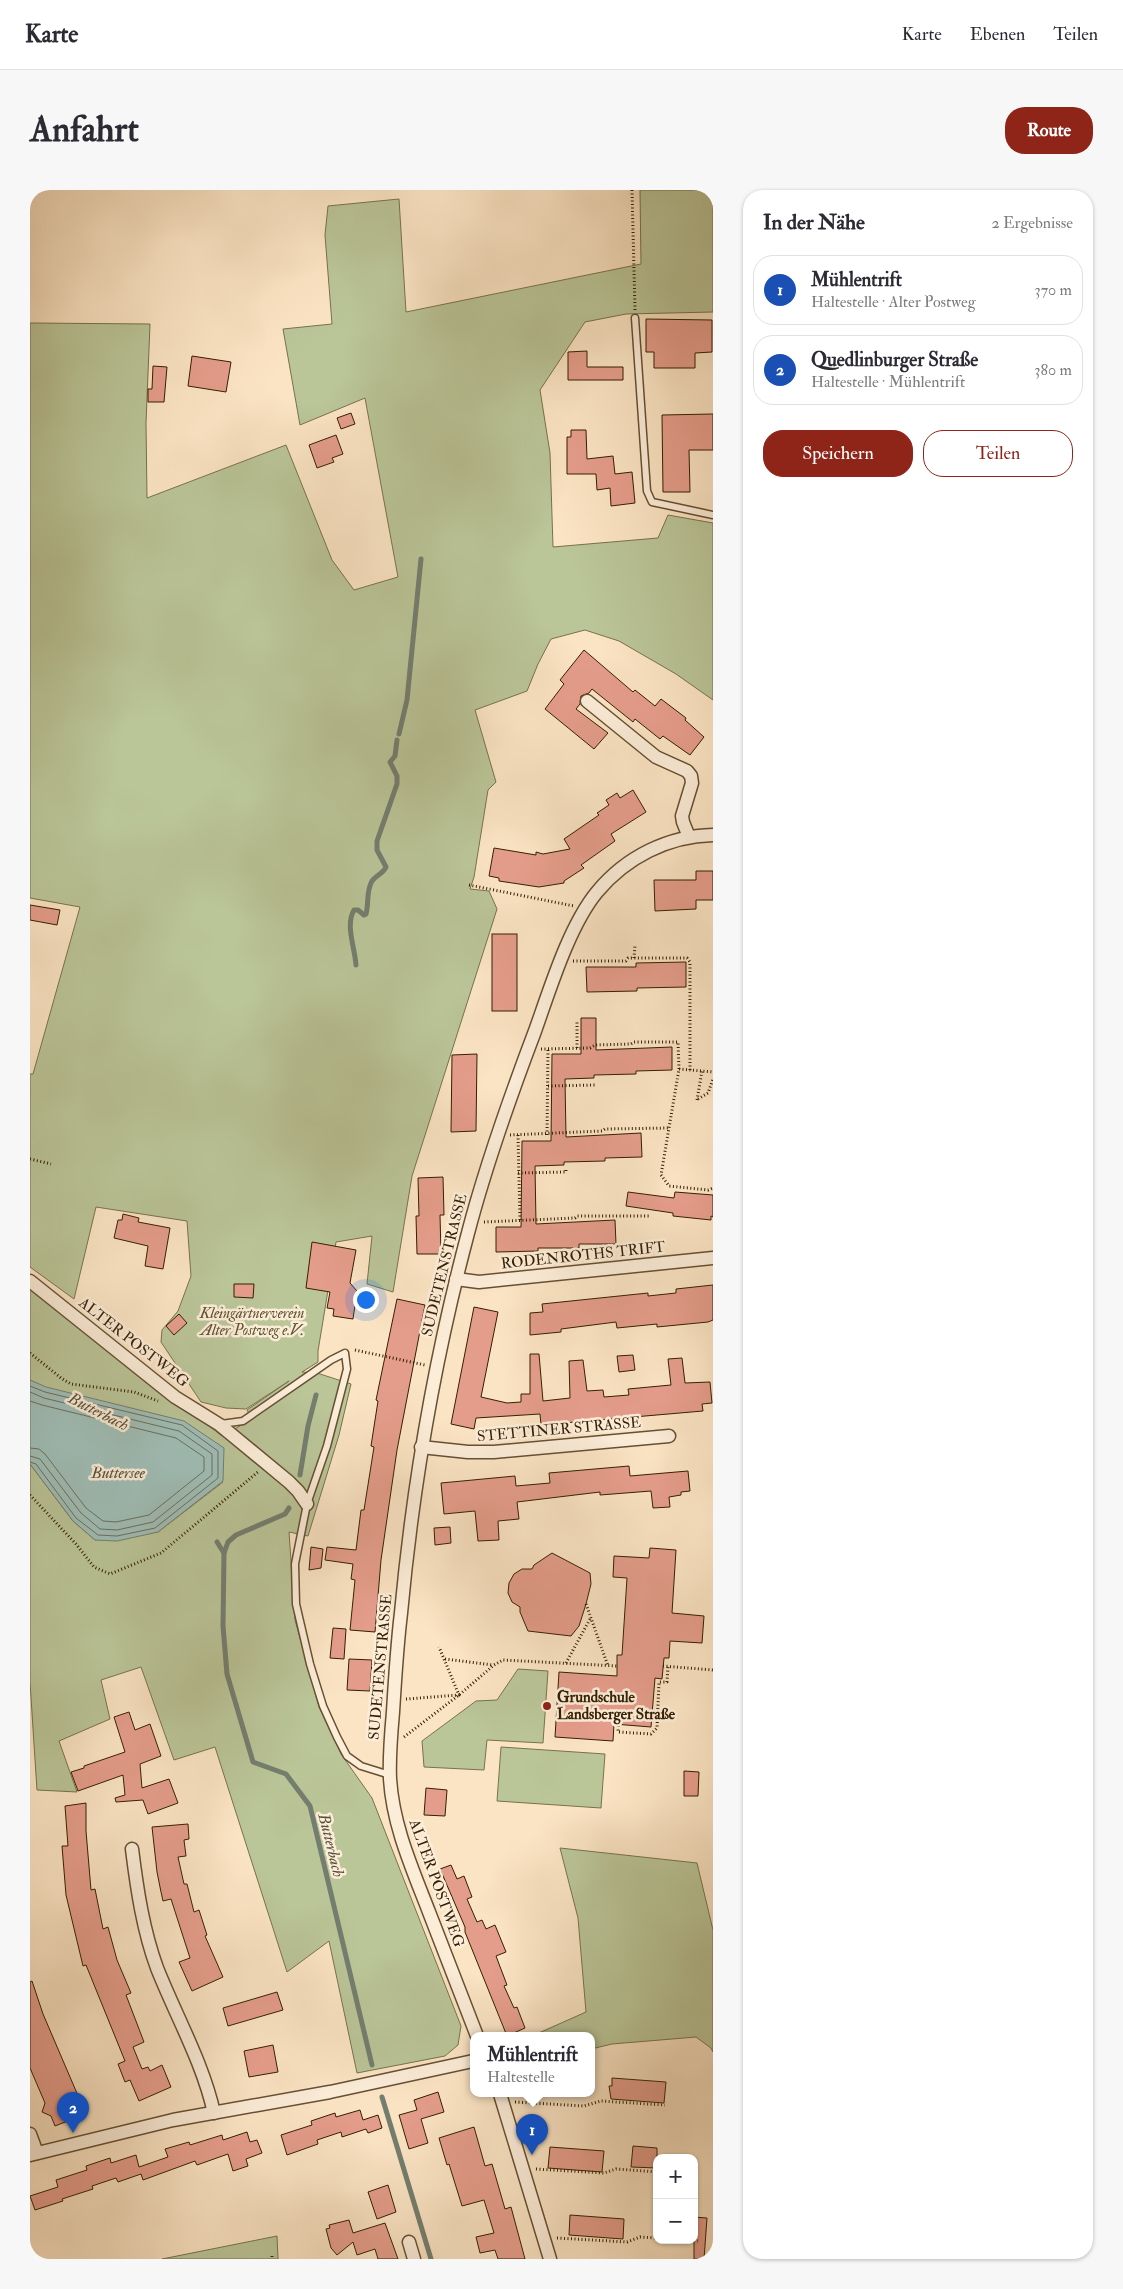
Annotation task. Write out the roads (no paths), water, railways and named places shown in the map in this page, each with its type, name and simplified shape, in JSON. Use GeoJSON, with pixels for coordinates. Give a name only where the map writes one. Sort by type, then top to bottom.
{"type":"FeatureCollection","features":[{"type":"Feature","properties":{"kind":"street"},"geometry":{"type":"LineString","coordinates":[[588,701],[656,757],[687,771],[691,776],[692,783],[682,816],[689,837]]}},
{"type":"Feature","properties":{"kind":"street","name":"SUDETENSTRASSE"},"geometry":{"type":"LineString","coordinates":[[390,1775],[393,1700],[406,1560],[421,1447],[436,1367],[456,1279],[497,1136],[528,1048],[563,959],[585,909],[596,892],[613,874],[654,848],[689,837],[713,835]]}},
{"type":"Feature","properties":{"kind":"street","name":"RODENROTHS TRIFT"},"geometry":{"type":"LineString","coordinates":[[456,1279],[479,1282],[713,1258]]}},
{"type":"Feature","properties":{"kind":"street","name":"ALTER POSTWEG"},"geometry":{"type":"LineString","coordinates":[[30,1281],[175,1397],[220,1425],[298,1491],[307,1504]]}},
{"type":"Feature","properties":{"kind":"street","name":"STETTINER STRASSE"},"geometry":{"type":"LineString","coordinates":[[421,1447],[468,1452],[494,1452],[669,1436]]}},
{"type":"Feature","properties":{"kind":"street","name":"ALTER POSTWEG"},"geometry":{"type":"LineString","coordinates":[[390,1775],[392,1803],[406,1854],[475,2032]]}},
{"type":"Feature","properties":{"kind":"street"},"geometry":{"type":"LineString","coordinates":[[132,1849],[140,1904],[154,1957],[171,2004],[209,2089],[214,2113]]}},
{"type":"Feature","properties":{"kind":"street"},"geometry":{"type":"LineString","coordinates":[[30,2134],[34,2154],[118,2132],[330,2092],[470,2062]]}},
{"type":"Feature","properties":{"kind":"street"},"geometry":{"type":"LineString","coordinates":[[501,2098],[550,2259]]}},
{"type":"Feature","properties":{"kind":"street"},"geometry":{"type":"LineString","coordinates":[[409,2242],[414,2259]]}},
{"type":"Feature","properties":{"kind":"lane"},"geometry":{"type":"LineString","coordinates":[[635,318],[647,491],[652,502],[713,515]]}},
{"type":"Feature","properties":{"kind":"lane"},"geometry":{"type":"LineString","coordinates":[[220,1425],[243,1421],[331,1360],[345,1354],[347,1369],[327,1446],[307,1504],[295,1564],[296,1604],[310,1664],[323,1706],[348,1756],[361,1766],[390,1775]]}},
{"type":"Feature","properties":{"kind":"water","name":"Buttersee"},"geometry":{"type":"Polygon","coordinates":[[[30,1380],[46,1387],[184,1421],[224,1448],[223,1481],[158,1532],[117,1541],[95,1540],[73,1521],[30,1464],[30,1380]]]}},
{"type":"Feature","properties":{"kind":"waterway"},"geometry":{"type":"LineString","coordinates":[[399,734],[407,700],[421,559]]}},
{"type":"Feature","properties":{"kind":"waterway"},"geometry":{"type":"LineString","coordinates":[[356,965],[350,930],[351,916],[354,910],[358,910],[364,915],[366,914],[370,885],[386,867],[377,850],[377,841],[397,784],[397,776],[390,762],[395,756],[397,740]]}},
{"type":"Feature","properties":{"kind":"waterway"},"geometry":{"type":"LineString","coordinates":[[300,1475],[308,1426],[316,1395]]}},
{"type":"Feature","properties":{"kind":"waterway"},"geometry":{"type":"LineString","coordinates":[[224,1553],[228,1542],[236,1535],[285,1514],[289,1508]]}},
{"type":"Feature","properties":{"kind":"waterway","name":"Butterbach"},"geometry":{"type":"LineString","coordinates":[[217,1542],[224,1553],[223,1626],[227,1674],[253,1762],[286,1774],[310,1806],[372,2065]]}},
{"type":"Feature","properties":{"kind":"waterway","name":"Butterbach"},"geometry":{"type":"LineString","coordinates":[[382,2097],[431,2259]]}},
{"type":"Feature","properties":{"kind":"place","name":"Grundschule Landsberger Straße"},"geometry":{"type":"Point","coordinates":[547,1706]}},
{"type":"Feature","properties":{"kind":"place","name":"Quedlinburger Straße"},"geometry":{"type":"Point","coordinates":[73,2133]}},
{"type":"Feature","properties":{"kind":"place","name":"Mühlentrift"},"geometry":{"type":"Point","coordinates":[532,2155]}},
{"type":"Feature","properties":{"kind":"park label","name":"Kleingärtnerverein Alter Postweg e.V."},"geometry":{"type":"Point","coordinates":[252,1322]}}]}
